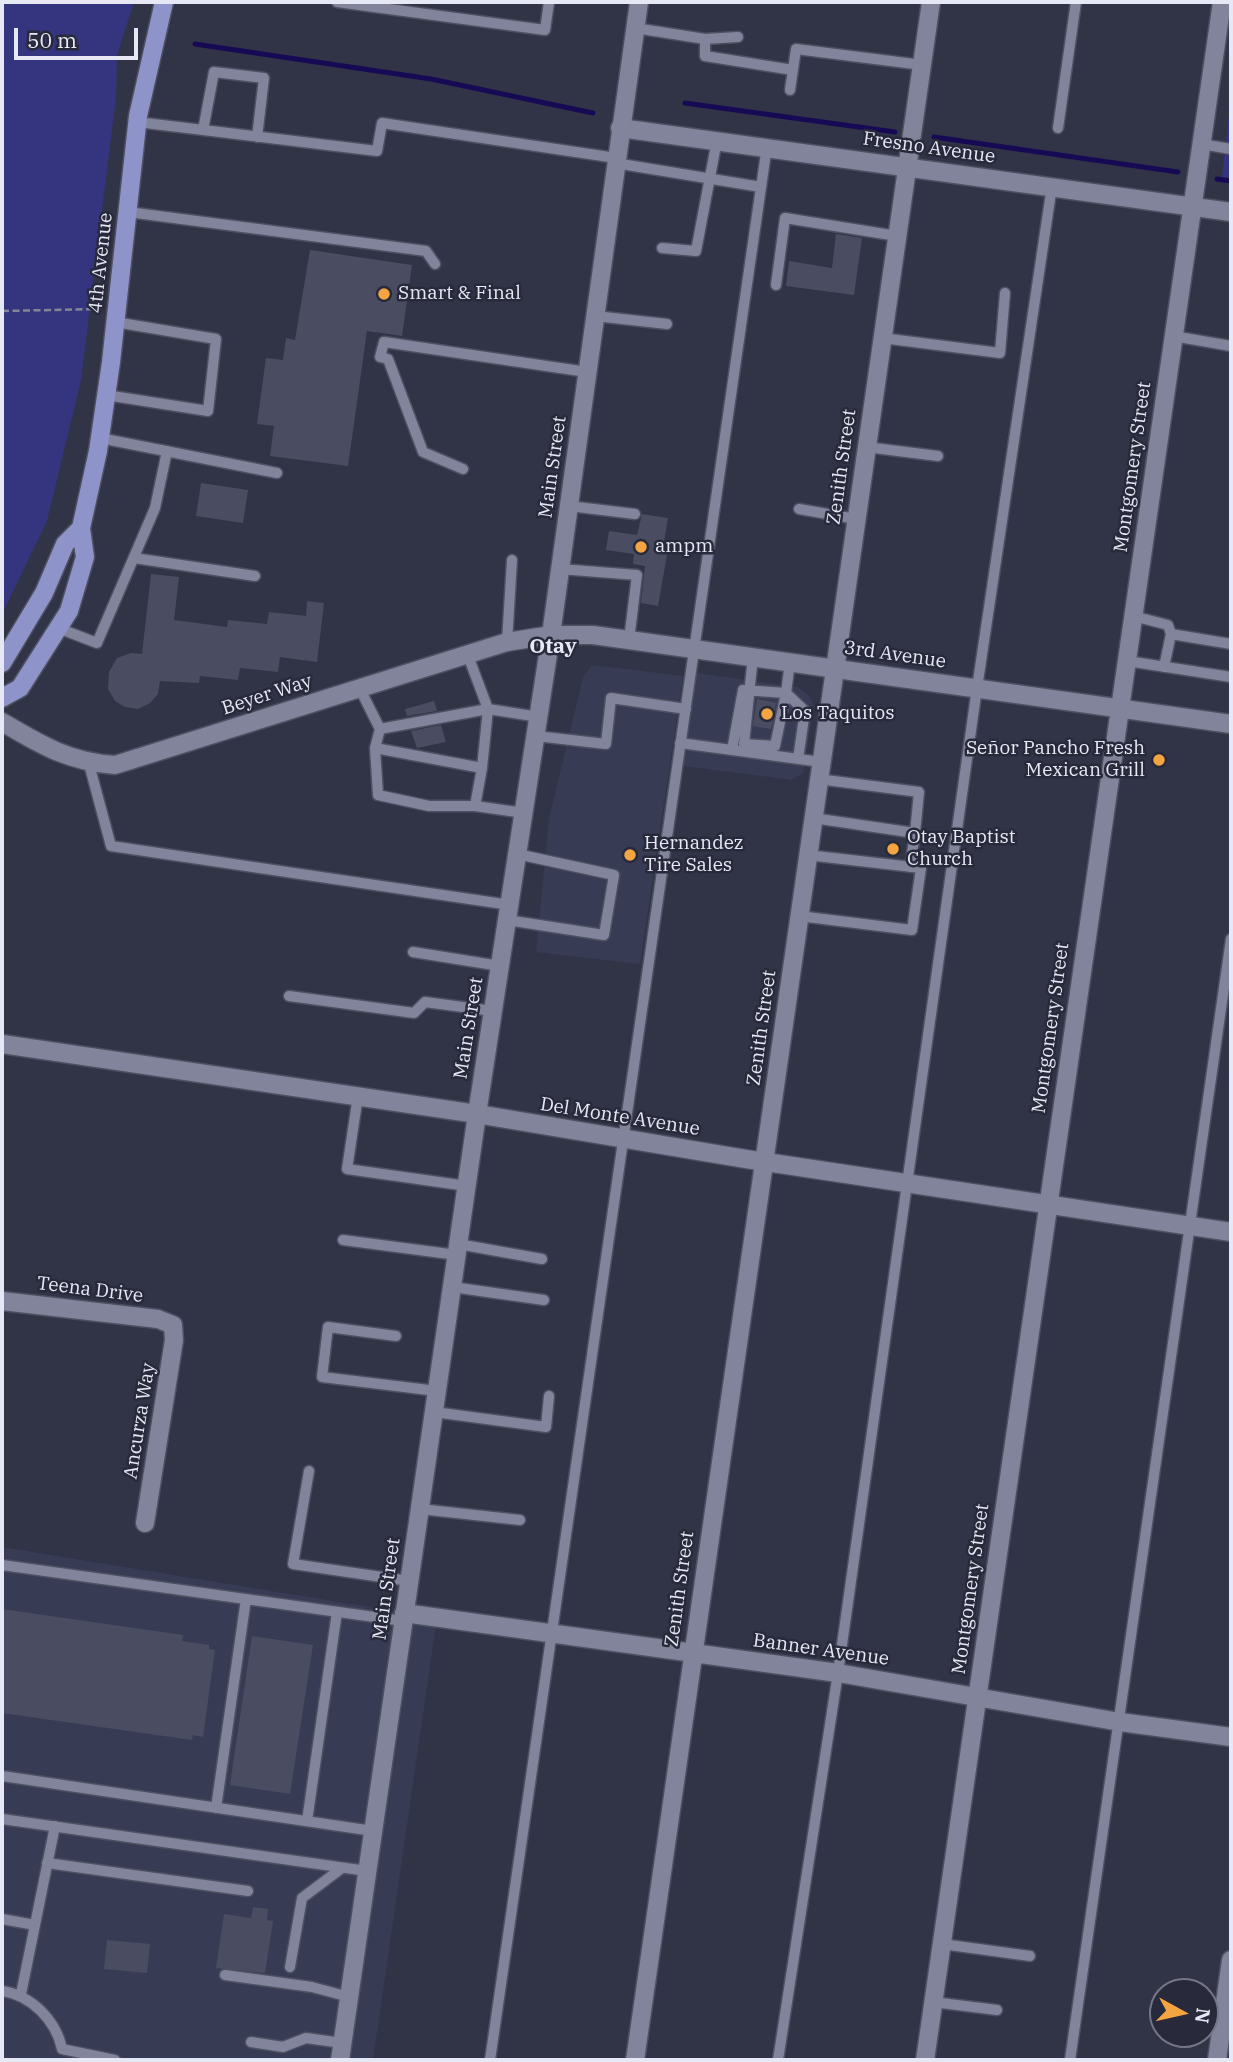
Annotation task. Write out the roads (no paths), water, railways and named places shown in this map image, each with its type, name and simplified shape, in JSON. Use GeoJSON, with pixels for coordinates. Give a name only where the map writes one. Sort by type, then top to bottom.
{"type":"FeatureCollection","features":[{"type":"Feature","properties":{"kind":"main road","name":"4th Avenue"},"geometry":{"type":"LineString","coordinates":[[2,698],[20,688],[69,611],[85,558],[81,528],[106,395],[137,122],[147,66],[164,2]]}},
{"type":"Feature","properties":{"kind":"main road","name":"4th Avenue"},"geometry":{"type":"LineString","coordinates":[[2,663],[44,593],[65,544],[81,528]]}},
{"type":"Feature","properties":{"kind":"street","name":"Main Street"},"geometry":{"type":"LineString","coordinates":[[341,2052],[477,1114],[551,635],[639,2]]}},
{"type":"Feature","properties":{"kind":"street","name":"Zenith Street"},"geometry":{"type":"LineString","coordinates":[[635,2060],[691,1654],[931,2]]}},
{"type":"Feature","properties":{"kind":"street","name":"Montgomery Street"},"geometry":{"type":"LineString","coordinates":[[925,2060],[1222,2]]}},
{"type":"Feature","properties":{"kind":"street","name":"Fresno Avenue"},"geometry":{"type":"LineString","coordinates":[[620,128],[768,146],[1231,212]]}},
{"type":"Feature","properties":{"kind":"street","name":"3rd Avenue"},"geometry":{"type":"LineString","coordinates":[[551,635],[694,648],[1231,724]]}},
{"type":"Feature","properties":{"kind":"street","name":"Beyer Way"},"geometry":{"type":"LineString","coordinates":[[2,722],[59,754],[89,764],[115,765],[144,758],[467,653],[507,642],[551,635]]}},
{"type":"Feature","properties":{"kind":"street","name":"Del Monte Avenue"},"geometry":{"type":"LineString","coordinates":[[2,1044],[477,1114],[764,1161],[1231,1231]]}},
{"type":"Feature","properties":{"kind":"street","name":"Teena Drive"},"geometry":{"type":"LineString","coordinates":[[2,1301],[158,1319],[173,1325]]}},
{"type":"Feature","properties":{"kind":"street","name":"Ancurza Way"},"geometry":{"type":"LineString","coordinates":[[145,1523],[174,1340],[173,1325]]}},
{"type":"Feature","properties":{"kind":"street","name":"Banner Avenue"},"geometry":{"type":"LineString","coordinates":[[404,1617],[553,1632],[691,1654],[838,1673],[977,1695],[1120,1722],[1231,1737]]}},
{"type":"Feature","properties":{"kind":"street"},"geometry":{"type":"LineString","coordinates":[[1217,2060],[1231,1960]]}},
{"type":"Feature","properties":{"kind":"lane"},"geometry":{"type":"LineString","coordinates":[[337,2],[545,30],[549,2]]}},
{"type":"Feature","properties":{"kind":"lane"},"geometry":{"type":"LineString","coordinates":[[1058,128],[1076,2]]}},
{"type":"Feature","properties":{"kind":"lane"},"geometry":{"type":"LineString","coordinates":[[635,28],[705,39],[738,37]]}},
{"type":"Feature","properties":{"kind":"lane"},"geometry":{"type":"LineString","coordinates":[[705,39],[705,57],[793,70]]}},
{"type":"Feature","properties":{"kind":"lane"},"geometry":{"type":"LineString","coordinates":[[790,90],[796,49],[922,65]]}},
{"type":"Feature","properties":{"kind":"lane"},"geometry":{"type":"LineString","coordinates":[[204,130],[214,72],[264,78],[257,137]]}},
{"type":"Feature","properties":{"kind":"lane"},"geometry":{"type":"LineString","coordinates":[[137,122],[377,151],[382,123],[761,187]]}},
{"type":"Feature","properties":{"kind":"lane"},"geometry":{"type":"LineString","coordinates":[[662,248],[696,251],[712,179],[717,140]]}},
{"type":"Feature","properties":{"kind":"lane"},"geometry":{"type":"LineString","coordinates":[[1201,144],[1231,149]]}},
{"type":"Feature","properties":{"kind":"lane"},"geometry":{"type":"LineString","coordinates":[[490,2060],[626,1139],[680,743],[768,146]]}},
{"type":"Feature","properties":{"kind":"lane"},"geometry":{"type":"LineString","coordinates":[[778,2060],[838,1673],[977,688],[1052,186]]}},
{"type":"Feature","properties":{"kind":"lane"},"geometry":{"type":"LineString","coordinates":[[128,212],[426,251],[435,264]]}},
{"type":"Feature","properties":{"kind":"lane"},"geometry":{"type":"LineString","coordinates":[[776,285],[785,218],[897,236]]}},
{"type":"Feature","properties":{"kind":"lane"},"geometry":{"type":"LineString","coordinates":[[882,338],[1000,354],[1005,293]]}},
{"type":"Feature","properties":{"kind":"lane"},"geometry":{"type":"LineString","coordinates":[[106,395],[208,411],[216,338],[115,315]]}},
{"type":"Feature","properties":{"kind":"lane"},"geometry":{"type":"LineString","coordinates":[[595,316],[667,324]]}},
{"type":"Feature","properties":{"kind":"lane"},"geometry":{"type":"LineString","coordinates":[[1173,337],[1231,346]]}},
{"type":"Feature","properties":{"kind":"lane"},"geometry":{"type":"LineString","coordinates":[[463,469],[423,452],[388,359],[380,357],[384,342],[587,372]]}},
{"type":"Feature","properties":{"kind":"lane"},"geometry":{"type":"LineString","coordinates":[[100,438],[277,473]]}},
{"type":"Feature","properties":{"kind":"lane"},"geometry":{"type":"LineString","coordinates":[[866,447],[938,456]]}},
{"type":"Feature","properties":{"kind":"lane"},"geometry":{"type":"LineString","coordinates":[[58,628],[97,643],[155,508],[167,451]]}},
{"type":"Feature","properties":{"kind":"lane"},"geometry":{"type":"LineString","coordinates":[[569,506],[635,514]]}},
{"type":"Feature","properties":{"kind":"lane"},"geometry":{"type":"LineString","coordinates":[[799,509],[856,519]]}},
{"type":"Feature","properties":{"kind":"lane"},"geometry":{"type":"LineString","coordinates":[[134,558],[255,576]]}},
{"type":"Feature","properties":{"kind":"lane"},"geometry":{"type":"LineString","coordinates":[[507,642],[512,560]]}},
{"type":"Feature","properties":{"kind":"lane"},"geometry":{"type":"LineString","coordinates":[[560,569],[637,575],[629,640]]}},
{"type":"Feature","properties":{"kind":"lane"},"geometry":{"type":"LineString","coordinates":[[1133,615],[1168,625],[1171,634],[1164,667]]}},
{"type":"Feature","properties":{"kind":"lane"},"geometry":{"type":"LineString","coordinates":[[1171,634],[1231,644]]}},
{"type":"Feature","properties":{"kind":"lane"},"geometry":{"type":"LineString","coordinates":[[467,653],[488,709],[475,806]]}},
{"type":"Feature","properties":{"kind":"lane"},"geometry":{"type":"LineString","coordinates":[[753,656],[744,744],[775,746],[790,662]]}},
{"type":"Feature","properties":{"kind":"lane"},"geometry":{"type":"LineString","coordinates":[[1127,661],[1231,677]]}},
{"type":"Feature","properties":{"kind":"lane"},"geometry":{"type":"LineString","coordinates":[[359,687],[380,729],[375,748],[378,794],[429,806],[475,806],[524,813]]}},
{"type":"Feature","properties":{"kind":"lane"},"geometry":{"type":"LineString","coordinates":[[732,750],[743,690],[786,693],[805,711],[798,759]]}},
{"type":"Feature","properties":{"kind":"lane"},"geometry":{"type":"LineString","coordinates":[[536,736],[606,744],[611,698],[686,709]]}},
{"type":"Feature","properties":{"kind":"lane"},"geometry":{"type":"LineString","coordinates":[[380,729],[488,709],[539,717]]}},
{"type":"Feature","properties":{"kind":"lane"},"geometry":{"type":"LineString","coordinates":[[680,743],[798,759],[820,771],[919,792],[911,867]]}},
{"type":"Feature","properties":{"kind":"lane"},"geometry":{"type":"LineString","coordinates":[[375,748],[482,768]]}},
{"type":"Feature","properties":{"kind":"lane"},"geometry":{"type":"LineString","coordinates":[[89,764],[111,846],[508,913],[604,935],[614,874],[517,854]]}},
{"type":"Feature","properties":{"kind":"lane"},"geometry":{"type":"LineString","coordinates":[[813,818],[915,833]]}},
{"type":"Feature","properties":{"kind":"lane"},"geometry":{"type":"LineString","coordinates":[[799,916],[912,930],[921,868],[807,855]]}},
{"type":"Feature","properties":{"kind":"lane"},"geometry":{"type":"LineString","coordinates":[[1070,2060],[1231,939]]}},
{"type":"Feature","properties":{"kind":"lane"},"geometry":{"type":"LineString","coordinates":[[413,952],[500,966]]}},
{"type":"Feature","properties":{"kind":"lane"},"geometry":{"type":"LineString","coordinates":[[289,996],[414,1013],[425,1002],[493,1011]]}},
{"type":"Feature","properties":{"kind":"lane"},"geometry":{"type":"LineString","coordinates":[[358,1096],[347,1169],[467,1186]]}},
{"type":"Feature","properties":{"kind":"lane"},"geometry":{"type":"LineString","coordinates":[[343,1240],[542,1259]]}},
{"type":"Feature","properties":{"kind":"lane"},"geometry":{"type":"LineString","coordinates":[[452,1287],[544,1300]]}},
{"type":"Feature","properties":{"kind":"lane"},"geometry":{"type":"LineString","coordinates":[[396,1336],[328,1327],[322,1377],[437,1391]]}},
{"type":"Feature","properties":{"kind":"lane"},"geometry":{"type":"LineString","coordinates":[[434,1412],[546,1427],[549,1396]]}},
{"type":"Feature","properties":{"kind":"lane"},"geometry":{"type":"LineString","coordinates":[[309,1471],[293,1564],[409,1581]]}},
{"type":"Feature","properties":{"kind":"lane"},"geometry":{"type":"LineString","coordinates":[[420,1509],[520,1520]]}},
{"type":"Feature","properties":{"kind":"lane"},"geometry":{"type":"LineString","coordinates":[[2,1565],[337,1612],[404,1617]]}},
{"type":"Feature","properties":{"kind":"lane"},"geometry":{"type":"LineString","coordinates":[[216,1808],[246,1599]]}},
{"type":"Feature","properties":{"kind":"lane"},"geometry":{"type":"LineString","coordinates":[[307,1821],[337,1612]]}},
{"type":"Feature","properties":{"kind":"lane"},"geometry":{"type":"LineString","coordinates":[[2,1776],[373,1831]]}},
{"type":"Feature","properties":{"kind":"lane"},"geometry":{"type":"LineString","coordinates":[[2,1819],[367,1871]]}},
{"type":"Feature","properties":{"kind":"lane"},"geometry":{"type":"LineString","coordinates":[[21,1994],[55,1826]]}},
{"type":"Feature","properties":{"kind":"lane"},"geometry":{"type":"LineString","coordinates":[[47,1863],[248,1891]]}},
{"type":"Feature","properties":{"kind":"lane"},"geometry":{"type":"LineString","coordinates":[[290,1967],[302,1899],[342,1867]]}},
{"type":"Feature","properties":{"kind":"lane"},"geometry":{"type":"LineString","coordinates":[[2,1919],[35,1925]]}},
{"type":"Feature","properties":{"kind":"lane"},"geometry":{"type":"LineString","coordinates":[[942,1944],[1030,1956]]}},
{"type":"Feature","properties":{"kind":"lane"},"geometry":{"type":"LineString","coordinates":[[225,1975],[312,1987],[349,1997]]}},
{"type":"Feature","properties":{"kind":"lane"},"geometry":{"type":"LineString","coordinates":[[2,1991],[21,1994],[58,2030],[62,2049],[115,2060]]}},
{"type":"Feature","properties":{"kind":"lane"},"geometry":{"type":"LineString","coordinates":[[933,2002],[997,2010]]}},
{"type":"Feature","properties":{"kind":"lane"},"geometry":{"type":"LineString","coordinates":[[251,2042],[283,2047],[306,2038],[341,2052]]}},
{"type":"Feature","properties":{"kind":"waterway"},"geometry":{"type":"LineString","coordinates":[[195,44],[431,79],[593,113]]}},
{"type":"Feature","properties":{"kind":"waterway"},"geometry":{"type":"LineString","coordinates":[[685,103],[895,132]]}},
{"type":"Feature","properties":{"kind":"waterway"},"geometry":{"type":"LineString","coordinates":[[934,137],[1178,172]]}},
{"type":"Feature","properties":{"kind":"waterway"},"geometry":{"type":"LineString","coordinates":[[1217,179],[1231,181]]}},
{"type":"Feature","properties":{"kind":"place","name":"Smart & Final"},"geometry":{"type":"Point","coordinates":[384,294]}},
{"type":"Feature","properties":{"kind":"place","name":"ampm"},"geometry":{"type":"Point","coordinates":[641,547]}},
{"type":"Feature","properties":{"kind":"place","name":"Los Taquitos"},"geometry":{"type":"Point","coordinates":[767,714]}},
{"type":"Feature","properties":{"kind":"place","name":"Señor Pancho Fresh Mexican Grill"},"geometry":{"type":"Point","coordinates":[1159,760]}},
{"type":"Feature","properties":{"kind":"place","name":"Otay Baptist Church"},"geometry":{"type":"Point","coordinates":[893,849]}},
{"type":"Feature","properties":{"kind":"place","name":"Hernandez Tire Sales"},"geometry":{"type":"Point","coordinates":[630,855]}},
{"type":"Feature","properties":{"kind":"district","name":"Otay"},"geometry":{"type":"Point","coordinates":[553,647]}}]}
